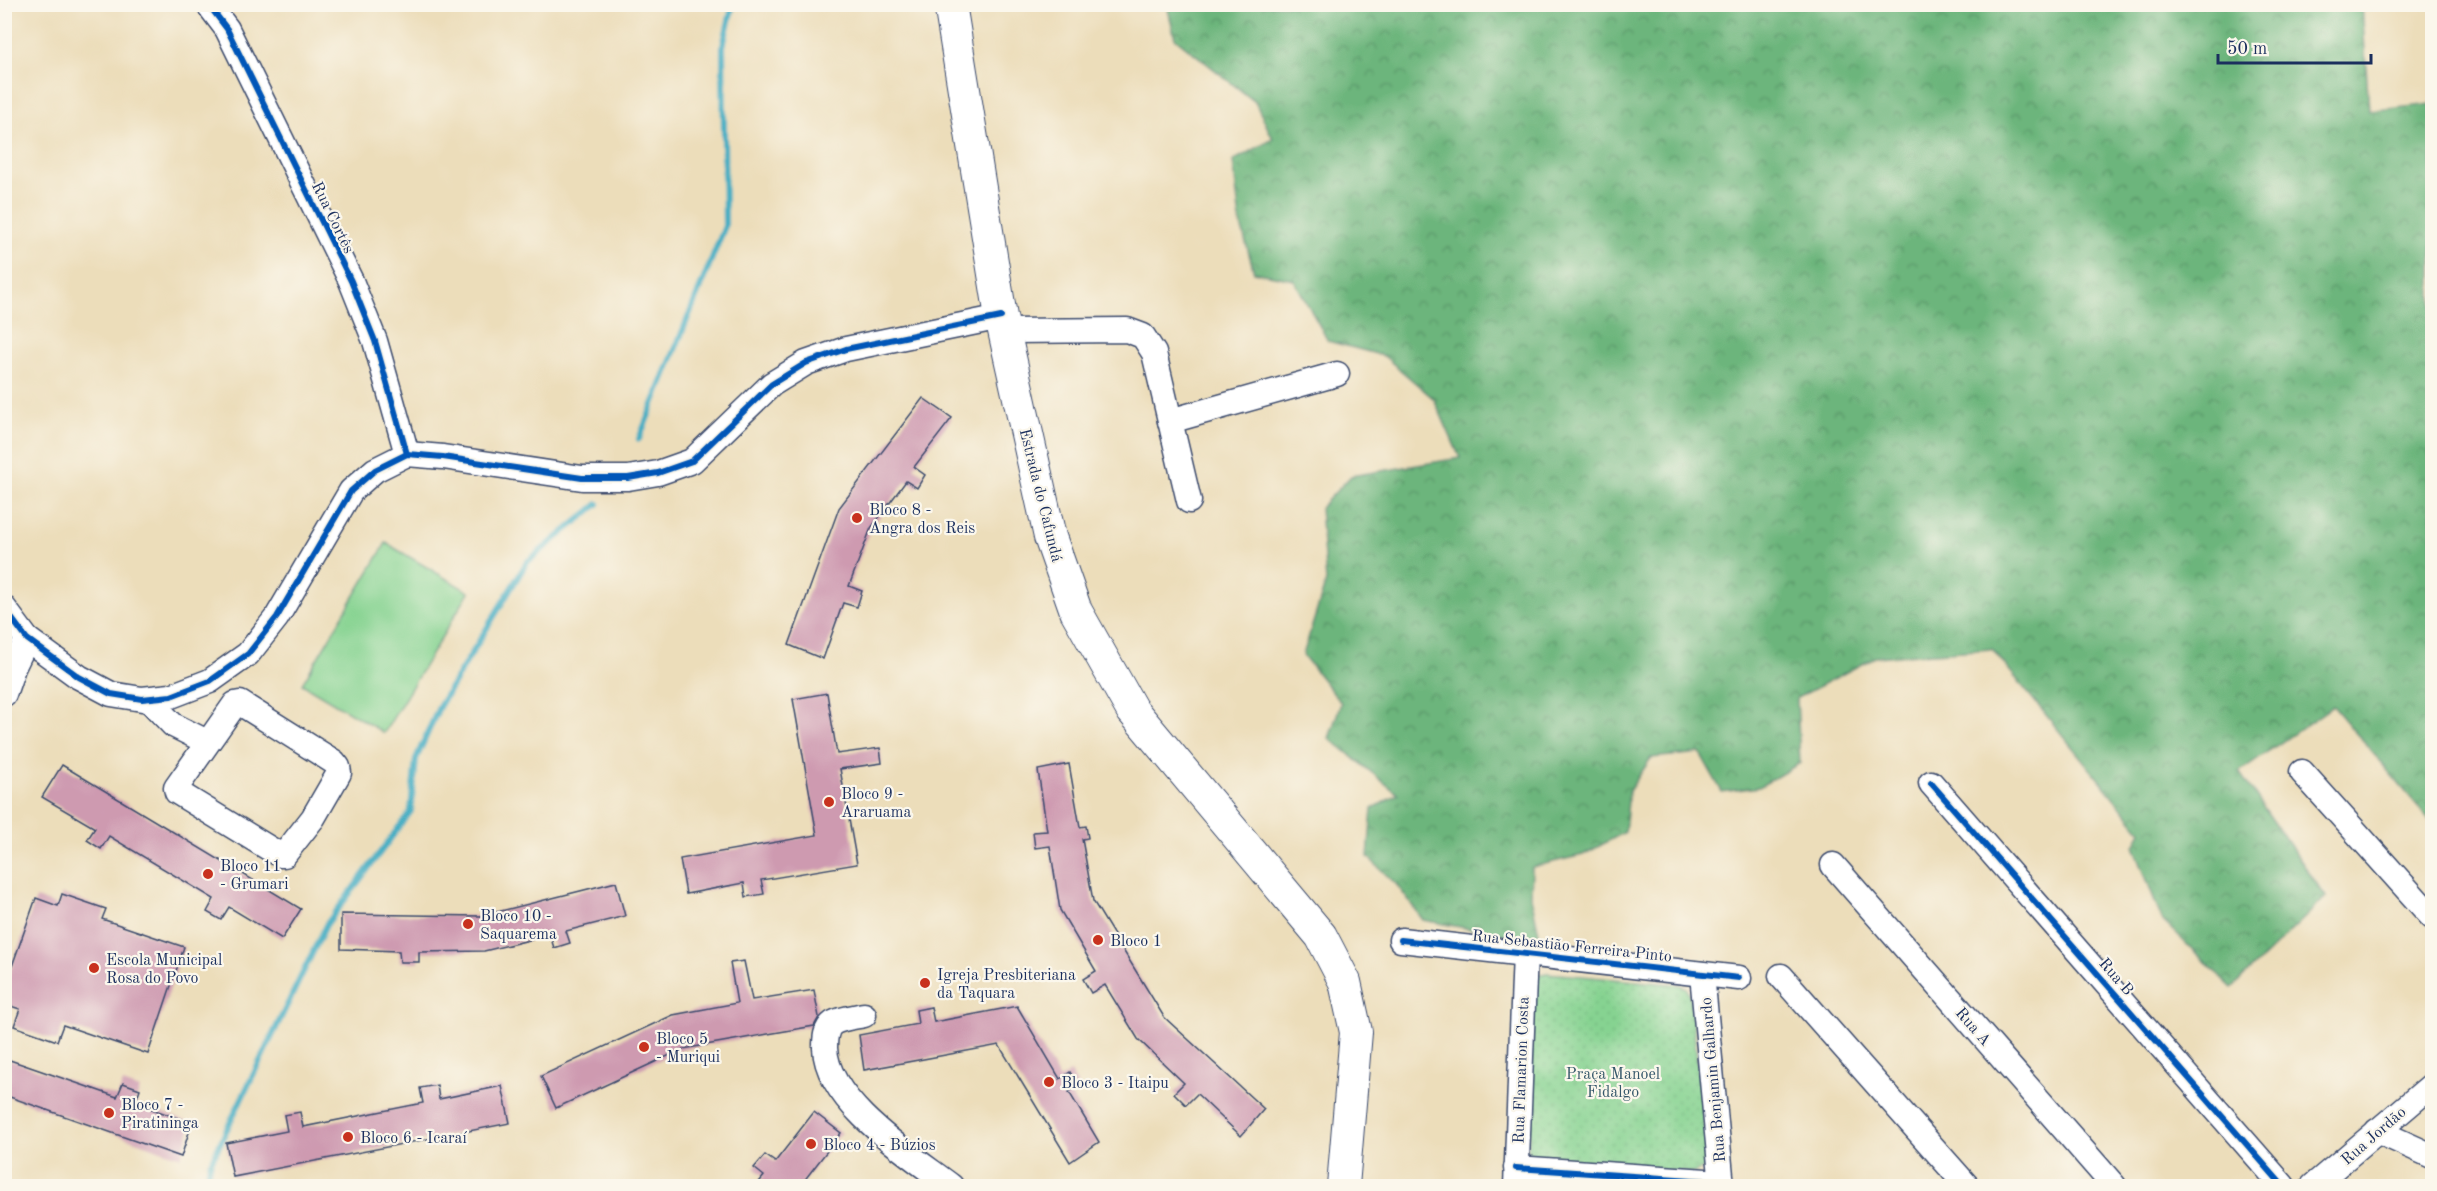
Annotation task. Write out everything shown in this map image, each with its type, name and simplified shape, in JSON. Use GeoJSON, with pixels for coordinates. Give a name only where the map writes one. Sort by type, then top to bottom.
{"type":"FeatureCollection","features":[{"type":"Feature","properties":{"kind":"main road","name":"Estrada do Cafundá"},"geometry":{"type":"LineString","coordinates":[[950,4],[1002,324],[1050,537],[1076,611],[1132,710],[1321,936],[1346,982],[1356,1032],[1343,1186]]}},
{"type":"Feature","properties":{"kind":"street","name":"Rua Cortês"},"geometry":{"type":"LineString","coordinates":[[208,4],[227,29],[351,281],[375,341],[407,454]]}},
{"type":"Feature","properties":{"kind":"street"},"geometry":{"type":"LineString","coordinates":[[4,608],[27,639],[79,677],[111,694],[148,699],[171,696],[210,681],[248,654],[277,617],[351,491],[375,470],[407,454],[443,457],[582,478],[628,478],[658,473],[692,461],[772,384],[806,363],[846,349],[1002,324],[1127,330],[1143,336],[1154,353],[1190,501]]}},
{"type":"Feature","properties":{"kind":"street"},"geometry":{"type":"LineString","coordinates":[[1170,421],[1336,374]]}},
{"type":"Feature","properties":{"kind":"street"},"geometry":{"type":"LineString","coordinates":[[4,694],[27,639]]}},
{"type":"Feature","properties":{"kind":"street"},"geometry":{"type":"LineString","coordinates":[[148,699],[173,725],[207,741]]}},
{"type":"Feature","properties":{"kind":"street"},"geometry":{"type":"LineString","coordinates":[[235,704],[240,704],[334,762],[338,767],[339,773],[288,853],[279,855],[177,792],[176,788],[207,741],[235,704]]}},
{"type":"Feature","properties":{"kind":"street"},"geometry":{"type":"LineString","coordinates":[[2302,772],[2433,917]]}},
{"type":"Feature","properties":{"kind":"street","name":"Rua B"},"geometry":{"type":"LineString","coordinates":[[1931,783],[2283,1186]]}},
{"type":"Feature","properties":{"kind":"street","name":"Rua A"},"geometry":{"type":"LineString","coordinates":[[1833,865],[2114,1186]]}},
{"type":"Feature","properties":{"kind":"street","name":"Rua Sebastião Ferreira Pinto"},"geometry":{"type":"LineString","coordinates":[[1401,940],[1739,978]]}},
{"type":"Feature","properties":{"kind":"street","name":"Rua Flamarion Costa"},"geometry":{"type":"LineString","coordinates":[[1516,1177],[1525,954]]}},
{"type":"Feature","properties":{"kind":"street","name":"Rua Benjamin Galhardo"},"geometry":{"type":"LineString","coordinates":[[1702,974],[1721,1184]]}},
{"type":"Feature","properties":{"kind":"street"},"geometry":{"type":"LineString","coordinates":[[1781,976],[1967,1186]]}},
{"type":"Feature","properties":{"kind":"street"},"geometry":{"type":"LineString","coordinates":[[864,1015],[838,1021],[827,1030],[825,1055],[829,1074],[842,1094],[868,1122],[951,1186]]}},
{"type":"Feature","properties":{"kind":"street","name":"Rua Jordão"},"geometry":{"type":"LineString","coordinates":[[2313,1186],[2433,1085]]}},
{"type":"Feature","properties":{"kind":"street"},"geometry":{"type":"LineString","coordinates":[[2377,1131],[2433,1156]]}},
{"type":"Feature","properties":{"kind":"street"},"geometry":{"type":"LineString","coordinates":[[1516,1177],[1721,1184]]}},
{"type":"Feature","properties":{"kind":"green space"},"geometry":{"type":"Polygon","coordinates":[[[1167,5],[2362,5],[2369,111],[2432,104],[2432,823],[2333,706],[2239,772],[2326,897],[2232,988],[2162,920],[2134,846],[2141,831],[1992,649],[1875,657],[1797,698],[1800,763],[1759,787],[1722,792],[1700,753],[1651,758],[1629,791],[1625,832],[1583,855],[1532,867],[1531,897],[1540,938],[1497,934],[1423,920],[1397,885],[1368,857],[1372,809],[1398,794],[1329,738],[1341,703],[1303,655],[1326,581],[1320,508],[1351,476],[1460,458],[1434,399],[1384,356],[1328,341],[1294,280],[1254,272],[1240,221],[1233,161],[1273,139],[1255,102],[1175,38],[1167,5]]]}},
{"type":"Feature","properties":{"kind":"green space"},"geometry":{"type":"Polygon","coordinates":[[[386,543],[469,592],[384,733],[302,684],[386,543]]]}},
{"type":"Feature","properties":{"kind":"green space","name":"Praça Manoel Fidalgo"},"geometry":{"type":"Polygon","coordinates":[[[1547,973],[1680,985],[1687,988],[1690,997],[1708,1157],[1705,1167],[1694,1173],[1528,1160],[1534,983],[1538,975],[1547,973]]]}},
{"type":"Feature","properties":{"kind":"building","name":"Bloco 8 - Angra dos Reis"},"geometry":{"type":"Polygon","coordinates":[[[923,398],[952,418],[914,467],[925,475],[917,488],[906,481],[871,528],[849,586],[862,591],[857,607],[843,603],[823,659],[789,645],[839,508],[923,398]]]}},
{"type":"Feature","properties":{"kind":"building","name":"Bloco 9 - Araruama"},"geometry":{"type":"Polygon","coordinates":[[[827,693],[837,754],[880,748],[882,763],[840,769],[857,864],[761,880],[764,894],[746,897],[744,883],[686,894],[680,859],[817,835],[793,699],[827,693]]]}},
{"type":"Feature","properties":{"kind":"building","name":"Bloco 1"},"geometry":{"type":"Polygon","coordinates":[[[1069,764],[1080,827],[1086,826],[1088,838],[1082,839],[1093,901],[1164,1017],[1264,1109],[1241,1136],[1197,1094],[1186,1105],[1174,1093],[1184,1083],[1138,1039],[1105,985],[1091,993],[1083,979],[1096,971],[1060,910],[1050,846],[1035,848],[1033,832],[1047,831],[1038,770],[1069,764]]]}},
{"type":"Feature","properties":{"kind":"building","name":"Bloco 11 - Grumari"},"geometry":{"type":"Polygon","coordinates":[[[62,765],[301,909],[282,939],[229,907],[221,920],[207,912],[214,899],[109,836],[101,849],[87,840],[95,828],[42,797],[62,765]]]}},
{"type":"Feature","properties":{"kind":"building","name":"Bloco 10 - Saquarema"},"geometry":{"type":"Polygon","coordinates":[[[616,882],[625,916],[566,931],[570,943],[554,948],[550,935],[484,951],[419,952],[419,962],[400,962],[399,951],[341,949],[341,914],[481,916],[616,882]]]}},
{"type":"Feature","properties":{"kind":"building","name":"Escola Municipal Rosa do Povo"},"geometry":{"type":"Polygon","coordinates":[[[62,894],[106,909],[102,919],[184,947],[148,1054],[63,1025],[57,1041],[14,1026],[20,1009],[4,1004],[4,989],[36,898],[58,906],[62,894]]]}},
{"type":"Feature","properties":{"kind":"building","name":"Bloco 5 - Muriqui"},"geometry":{"type":"Polygon","coordinates":[[[744,961],[752,1000],[814,990],[819,1017],[814,1026],[683,1049],[556,1108],[541,1076],[673,1015],[737,1003],[730,963],[744,961]]]}},
{"type":"Feature","properties":{"kind":"building","name":"Bloco 3 - Itaipu"},"geometry":{"type":"Polygon","coordinates":[[[1017,1006],[1060,1079],[1070,1072],[1078,1085],[1069,1092],[1099,1142],[1070,1162],[999,1045],[864,1070],[859,1035],[918,1024],[916,1010],[931,1007],[934,1022],[1017,1006]]]}},
{"type":"Feature","properties":{"kind":"building","name":"Bloco 7 - Piratininga"},"geometry":{"type":"Polygon","coordinates":[[[4,1058],[117,1097],[123,1083],[140,1089],[135,1103],[192,1123],[181,1157],[4,1095],[4,1058]]]}},
{"type":"Feature","properties":{"kind":"building","name":"Bloco 6 - Icaraí"},"geometry":{"type":"Polygon","coordinates":[[[437,1085],[439,1099],[502,1086],[510,1123],[233,1177],[226,1143],[287,1131],[284,1115],[300,1112],[303,1127],[423,1103],[420,1088],[437,1085]]]}},
{"type":"Feature","properties":{"kind":"building","name":"Bloco 4 - Búzios"},"geometry":{"type":"Polygon","coordinates":[[[814,1112],[841,1133],[800,1186],[756,1186],[764,1176],[754,1168],[765,1155],[775,1162],[814,1112]]]}},
{"type":"Feature","properties":{"kind":"waterway"},"geometry":{"type":"LineString","coordinates":[[639,439],[725,226],[723,46],[733,4]]}},
{"type":"Feature","properties":{"kind":"waterway"},"geometry":{"type":"LineString","coordinates":[[206,1186],[210,1164],[326,925],[411,811],[416,759],[439,707],[527,562],[598,504]]}},
{"type":"Feature","properties":{"kind":"cycle path"},"geometry":{"type":"LineString","coordinates":[[208,4],[227,29],[351,281],[375,341],[407,454]]}},
{"type":"Feature","properties":{"kind":"cycle path"},"geometry":{"type":"LineString","coordinates":[[4,608],[27,639],[79,677],[111,694],[142,699],[171,696],[210,681],[248,654],[277,617],[351,491],[375,470],[407,454],[443,457],[582,478],[628,478],[658,473],[692,461],[772,384],[806,363],[846,349],[1001,317]]}},
{"type":"Feature","properties":{"kind":"cycle path"},"geometry":{"type":"LineString","coordinates":[[1931,783],[2283,1186]]}},
{"type":"Feature","properties":{"kind":"cycle path"},"geometry":{"type":"LineString","coordinates":[[1401,940],[1739,978]]}},
{"type":"Feature","properties":{"kind":"cycle path"},"geometry":{"type":"LineString","coordinates":[[1516,1168],[1721,1182]]}},
{"type":"Feature","properties":{"kind":"place","name":"Bloco 8 - Angra dos Reis"},"geometry":{"type":"Point","coordinates":[857,518]}},
{"type":"Feature","properties":{"kind":"place","name":"Bloco 9 - Araruama"},"geometry":{"type":"Point","coordinates":[829,802]}},
{"type":"Feature","properties":{"kind":"place","name":"Bloco 11 - Grumari"},"geometry":{"type":"Point","coordinates":[208,874]}},
{"type":"Feature","properties":{"kind":"place","name":"Bloco 10 - Saquarema"},"geometry":{"type":"Point","coordinates":[468,924]}},
{"type":"Feature","properties":{"kind":"place","name":"Bloco 1"},"geometry":{"type":"Point","coordinates":[1098,940]}},
{"type":"Feature","properties":{"kind":"place","name":"Escola Municipal Rosa do Povo"},"geometry":{"type":"Point","coordinates":[94,968]}},
{"type":"Feature","properties":{"kind":"place","name":"Igreja Presbiteriana da Taquara"},"geometry":{"type":"Point","coordinates":[925,983]}},
{"type":"Feature","properties":{"kind":"place","name":"Bloco 5 - Muriqui"},"geometry":{"type":"Point","coordinates":[644,1047]}},
{"type":"Feature","properties":{"kind":"place","name":"Bloco 3 - Itaipu"},"geometry":{"type":"Point","coordinates":[1049,1082]}},
{"type":"Feature","properties":{"kind":"place","name":"Bloco 7 - Piratininga"},"geometry":{"type":"Point","coordinates":[109,1113]}},
{"type":"Feature","properties":{"kind":"place","name":"Bloco 6 - Icaraí"},"geometry":{"type":"Point","coordinates":[348,1137]}},
{"type":"Feature","properties":{"kind":"place","name":"Bloco 4 - Búzios"},"geometry":{"type":"Point","coordinates":[811,1144]}}]}
